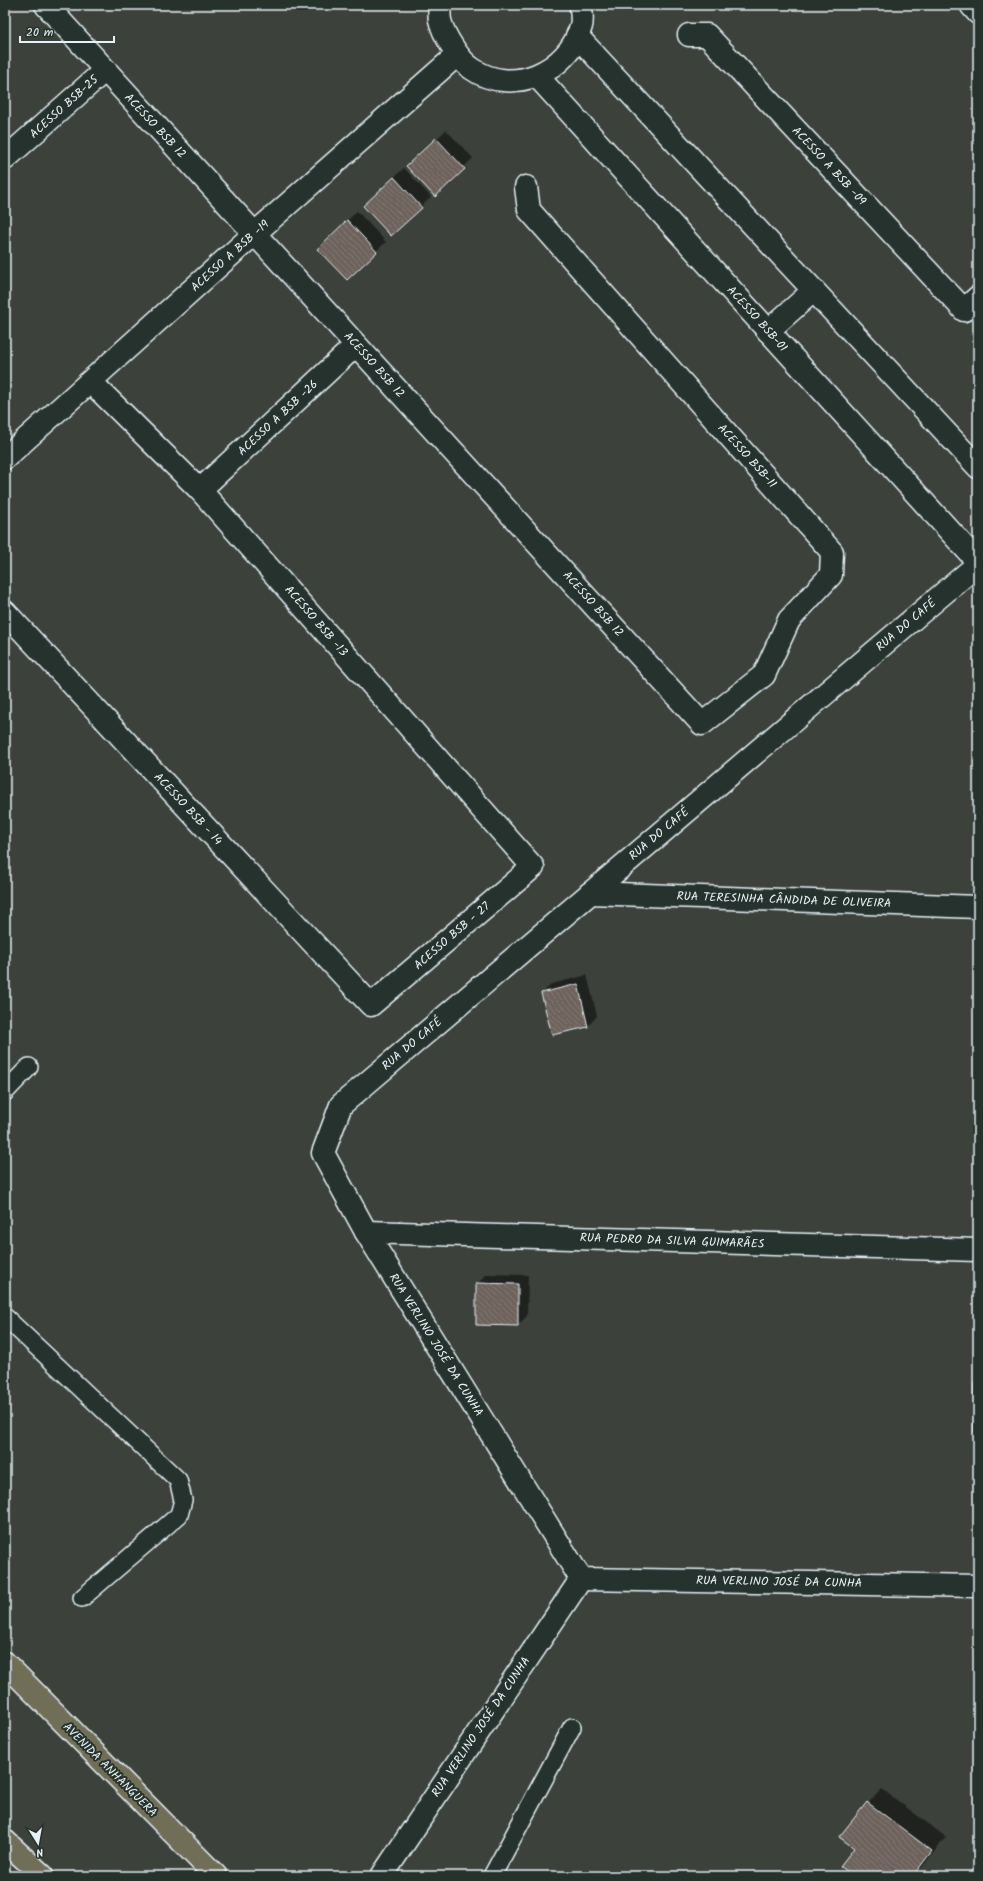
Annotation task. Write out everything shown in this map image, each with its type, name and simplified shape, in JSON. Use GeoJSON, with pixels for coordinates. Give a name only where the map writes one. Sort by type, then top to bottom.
{"type":"FeatureCollection","features":[{"type":"Feature","properties":{"kind":"highway","name":"AVENIDA ANHANGUERA"},"geometry":{"type":"LineString","coordinates":[[5,1663],[216,1876]]}},
{"type":"Feature","properties":{"kind":"highway"},"geometry":{"type":"LineString","coordinates":[[5,1841],[43,1876]]}},
{"type":"Feature","properties":{"kind":"street","name":"ACESSO BSB 12"},"geometry":{"type":"LineString","coordinates":[[46,5],[104,71],[702,724]]}},
{"type":"Feature","properties":{"kind":"street"},"geometry":{"type":"LineString","coordinates":[[439,5],[440,21],[457,55],[471,68],[486,76],[511,81],[537,76],[558,64],[570,52],[582,26],[581,5]]}},
{"type":"Feature","properties":{"kind":"street"},"geometry":{"type":"LineString","coordinates":[[971,5],[978,13]]}},
{"type":"Feature","properties":{"kind":"street","name":"ACESSO A BSB -09"},"geometry":{"type":"LineString","coordinates":[[689,35],[707,35],[971,303]]}},
{"type":"Feature","properties":{"kind":"street"},"geometry":{"type":"LineString","coordinates":[[577,36],[978,467]]}},
{"type":"Feature","properties":{"kind":"street","name":"ACESSO A BSB -19"},"geometry":{"type":"LineString","coordinates":[[5,458],[254,234],[457,55]]}},
{"type":"Feature","properties":{"kind":"street","name":"ACESSO BSB-25"},"geometry":{"type":"LineString","coordinates":[[5,159],[104,71]]}},
{"type":"Feature","properties":{"kind":"street","name":"ACESSO BSB-01"},"geometry":{"type":"LineString","coordinates":[[537,76],[978,563]]}},
{"type":"Feature","properties":{"kind":"street","name":"ACESSO BSB-11"},"geometry":{"type":"LineString","coordinates":[[526,187],[529,210],[832,552],[831,575],[789,620],[764,675],[702,724]]}},
{"type":"Feature","properties":{"kind":"street"},"geometry":{"type":"LineString","coordinates":[[768,331],[813,290]]}},
{"type":"Feature","properties":{"kind":"street","name":"ACESSO A BSB -26"},"geometry":{"type":"LineString","coordinates":[[200,490],[356,345]]}},
{"type":"Feature","properties":{"kind":"street","name":"ACESSO BSB -13"},"geometry":{"type":"LineString","coordinates":[[91,382],[200,490],[533,867]]}},
{"type":"Feature","properties":{"kind":"street","name":"RUA DO CAFÉ"},"geometry":{"type":"LineString","coordinates":[[341,1105],[978,563]]}},
{"type":"Feature","properties":{"kind":"street","name":"ACESSO BSB - 14"},"geometry":{"type":"LineString","coordinates":[[5,612],[371,1005]]}},
{"type":"Feature","properties":{"kind":"street","name":"ACESSO BSB - 27"},"geometry":{"type":"LineString","coordinates":[[371,1005],[533,867]]}},
{"type":"Feature","properties":{"kind":"street","name":"RUA TERESINHA CÂNDIDA DE OLIVEIRA"},"geometry":{"type":"LineString","coordinates":[[590,893],[978,907]]}},
{"type":"Feature","properties":{"kind":"street","name":"RUA VERLINO JOSÉ DA CUNHA"},"geometry":{"type":"LineString","coordinates":[[341,1105],[323,1153],[366,1232],[581,1579]]}},
{"type":"Feature","properties":{"kind":"street","name":"RUA PEDRO DA SILVA GUIMARÃES"},"geometry":{"type":"LineString","coordinates":[[366,1232],[978,1250]]}},
{"type":"Feature","properties":{"kind":"street","name":"RUA VERLINO JOSÉ DA CUNHA"},"geometry":{"type":"LineString","coordinates":[[581,1579],[978,1586]]}},
{"type":"Feature","properties":{"kind":"street","name":"RUA VERLINO JOSÉ DA CUNHA"},"geometry":{"type":"LineString","coordinates":[[382,1876],[581,1579]]}},
{"type":"Feature","properties":{"kind":"lane"},"geometry":{"type":"LineString","coordinates":[[5,1092],[29,1067]]}},
{"type":"Feature","properties":{"kind":"lane"},"geometry":{"type":"LineString","coordinates":[[5,1317],[178,1480],[183,1500],[179,1515],[82,1598]]}},
{"type":"Feature","properties":{"kind":"lane"},"geometry":{"type":"LineString","coordinates":[[492,1876],[572,1727]]}},
{"type":"Feature","properties":{"kind":"building"},"geometry":{"type":"Polygon","coordinates":[[[436,138],[465,169],[435,197],[406,166],[436,138]]]}},
{"type":"Feature","properties":{"kind":"building"},"geometry":{"type":"Polygon","coordinates":[[[394,177],[422,208],[391,236],[363,206],[394,177]]]}},
{"type":"Feature","properties":{"kind":"building"},"geometry":{"type":"Polygon","coordinates":[[[347,220],[377,252],[347,280],[317,249],[347,220]]]}},
{"type":"Feature","properties":{"kind":"building"},"geometry":{"type":"Polygon","coordinates":[[[578,984],[588,1027],[552,1035],[541,993],[578,984]]]}},
{"type":"Feature","properties":{"kind":"building"},"geometry":{"type":"Polygon","coordinates":[[[476,1283],[518,1284],[518,1326],[476,1325],[476,1283]]]}},
{"type":"Feature","properties":{"kind":"building"},"geometry":{"type":"Polygon","coordinates":[[[974,1383],[978,1383],[978,1432],[974,1432],[974,1383]]]}},
{"type":"Feature","properties":{"kind":"building"},"geometry":{"type":"Polygon","coordinates":[[[867,1802],[932,1851],[913,1876],[854,1876],[840,1866],[854,1848],[839,1837],[867,1802]]]}}]}
